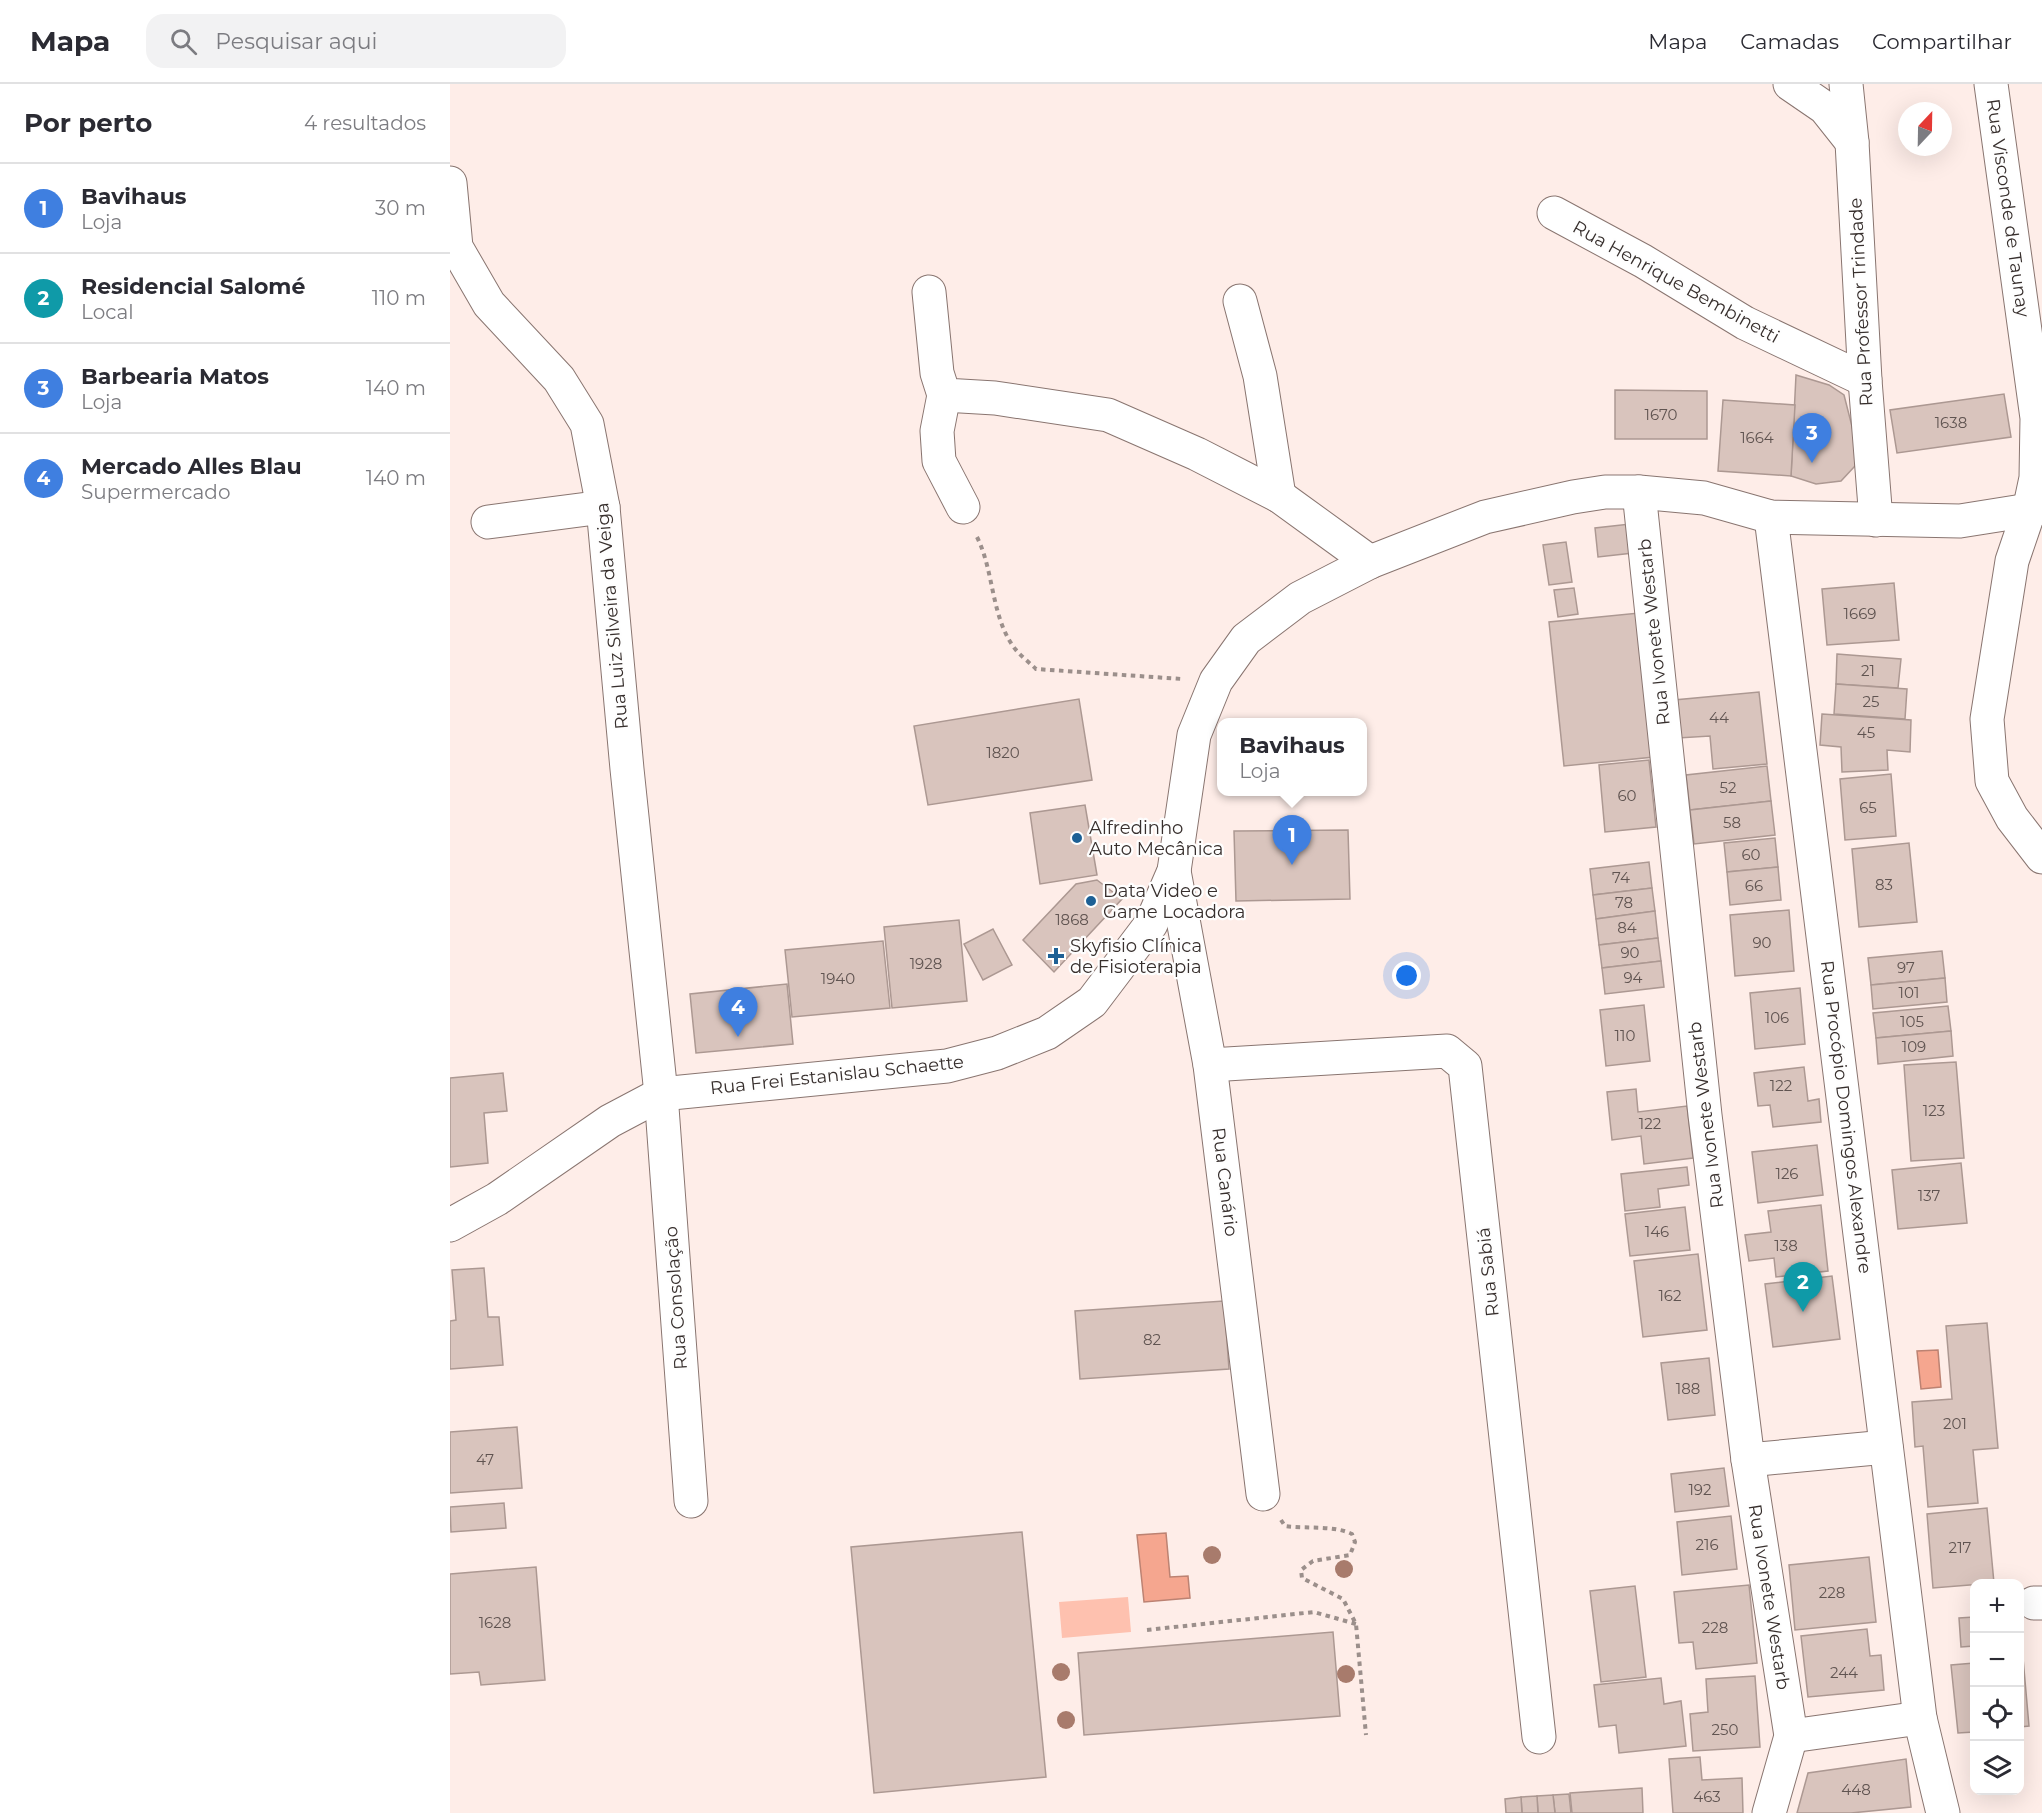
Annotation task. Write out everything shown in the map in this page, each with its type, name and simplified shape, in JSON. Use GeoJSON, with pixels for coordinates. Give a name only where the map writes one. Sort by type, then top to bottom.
{"type":"FeatureCollection","features":[{"type":"Feature","properties":{"kind":"street"},"geometry":{"type":"LineString","coordinates":[[1790,84],[1825,108],[1852,142]]}},
{"type":"Feature","properties":{"kind":"street","name":"Rua Professor Trindade"},"geometry":{"type":"LineString","coordinates":[[1846,84],[1852,142],[1875,520]]}},
{"type":"Feature","properties":{"kind":"street","name":"Rua Visconde de Taunay"},"geometry":{"type":"LineString","coordinates":[[1991,84],[2037,418],[2036,510],[2012,561],[1987,719],[1992,781],[2012,818],[2042,857]]}},
{"type":"Feature","properties":{"kind":"street","name":"Rua Luiz Silveira da Veiga"},"geometry":{"type":"LineString","coordinates":[[450,183],[456,247],[489,304],[559,379],[587,424],[603,507],[627,769],[661,1094]]}},
{"type":"Feature","properties":{"kind":"street","name":"Rua Henrique Bembinetti"},"geometry":{"type":"LineString","coordinates":[[1554,213],[1643,261],[1745,323],[1865,380]]}},
{"type":"Feature","properties":{"kind":"street"},"geometry":{"type":"LineString","coordinates":[[929,292],[938,373],[944,396],[937,431],[939,461],[963,507]]}},
{"type":"Feature","properties":{"kind":"street"},"geometry":{"type":"LineString","coordinates":[[1240,301],[1260,376],[1279,496]]}},
{"type":"Feature","properties":{"kind":"street"},"geometry":{"type":"LineString","coordinates":[[944,396],[995,398],[1108,415],[1197,454],[1279,496],[1370,562]]}},
{"type":"Feature","properties":{"kind":"street","name":"Rua Frei Estanislau Schaette"},"geometry":{"type":"LineString","coordinates":[[450,1225],[497,1199],[610,1121],[661,1094],[947,1066],[997,1053],[1047,1033],[1092,1002],[1128,958],[1150,924],[1174,871],[1194,735],[1216,681],[1246,639],[1300,598],[1370,562],[1485,517],[1573,497],[1639,492],[1704,498],[1771,517],[1875,520],[1960,521],[2036,510]]}},
{"type":"Feature","properties":{"kind":"street","name":"Rua Ivonete Westarb"},"geometry":{"type":"LineString","coordinates":[[1639,492],[1704,1103],[1748,1460],[1791,1736]]}},
{"type":"Feature","properties":{"kind":"street"},"geometry":{"type":"LineString","coordinates":[[488,522],[603,507]]}},
{"type":"Feature","properties":{"kind":"street","name":"Rua Procópio Domingos Alexandre"},"geometry":{"type":"LineString","coordinates":[[1771,517],[1920,1718],[1942,1813]]}},
{"type":"Feature","properties":{"kind":"street","name":"Rua Canário"},"geometry":{"type":"LineString","coordinates":[[1174,871],[1210,1065],[1263,1494]]}},
{"type":"Feature","properties":{"kind":"street","name":"Rua Sabiá"},"geometry":{"type":"LineString","coordinates":[[1210,1065],[1447,1051],[1465,1066],[1539,1737]]}},
{"type":"Feature","properties":{"kind":"street","name":"Rua Consolação"},"geometry":{"type":"LineString","coordinates":[[661,1094],[691,1501]]}},
{"type":"Feature","properties":{"kind":"street"},"geometry":{"type":"LineString","coordinates":[[1748,1460],[1886,1447]]}},
{"type":"Feature","properties":{"kind":"street"},"geometry":{"type":"LineString","coordinates":[[1769,1813],[1791,1736],[1920,1718]]}},
{"type":"Feature","properties":{"kind":"path"},"geometry":{"type":"LineString","coordinates":[[963,507],[986,554],[1000,619],[1013,646],[1036,669],[1216,681]]}},
{"type":"Feature","properties":{"kind":"path"},"geometry":{"type":"LineString","coordinates":[[1263,1494],[1285,1526],[1316,1530],[1340,1528],[1352,1534],[1355,1542],[1350,1555],[1312,1561],[1301,1570],[1302,1578],[1343,1599],[1356,1624],[1366,1735]]}},
{"type":"Feature","properties":{"kind":"path"},"geometry":{"type":"LineString","coordinates":[[1147,1630],[1314,1612],[1356,1624]]}},
{"type":"Feature","properties":{"kind":"shaded area"},"geometry":{"type":"Polygon","coordinates":[[[1938,1350],[1941,1387],[1921,1389],[1917,1351],[1938,1350]]]}},
{"type":"Feature","properties":{"kind":"shaded area"},"geometry":{"type":"Polygon","coordinates":[[[1166,1533],[1170,1577],[1188,1576],[1190,1598],[1144,1602],[1137,1535],[1166,1533]]]}},
{"type":"Feature","properties":{"kind":"shaded area"},"geometry":{"type":"Polygon","coordinates":[[[1128,1597],[1131,1632],[1062,1638],[1059,1602],[1128,1597]]]}},
{"type":"Feature","properties":{"kind":"building"},"geometry":{"type":"Polygon","coordinates":[[[1796,375],[1829,385],[1844,395],[1856,442],[1855,466],[1841,481],[1816,484],[1791,476],[1796,375]]]}},
{"type":"Feature","properties":{"kind":"building"},"geometry":{"type":"Polygon","coordinates":[[[1615,390],[1707,391],[1707,439],[1615,439],[1615,390]]]}},
{"type":"Feature","properties":{"kind":"building"},"geometry":{"type":"Polygon","coordinates":[[[2004,394],[2011,437],[1897,453],[1890,410],[2004,394]]]}},
{"type":"Feature","properties":{"kind":"building"},"geometry":{"type":"Polygon","coordinates":[[[1723,400],[1795,405],[1791,476],[1718,471],[1723,400]]]}},
{"type":"Feature","properties":{"kind":"building"},"geometry":{"type":"Polygon","coordinates":[[[1630,524],[1633,553],[1598,557],[1595,528],[1630,524]]]}},
{"type":"Feature","properties":{"kind":"building"},"geometry":{"type":"Polygon","coordinates":[[[1566,542],[1572,582],[1549,585],[1543,545],[1566,542]]]}},
{"type":"Feature","properties":{"kind":"building"},"geometry":{"type":"Polygon","coordinates":[[[1894,583],[1899,640],[1827,645],[1822,589],[1894,583]]]}},
{"type":"Feature","properties":{"kind":"building"},"geometry":{"type":"Polygon","coordinates":[[[1574,588],[1578,614],[1558,617],[1554,590],[1574,588]]]}},
{"type":"Feature","properties":{"kind":"building"},"geometry":{"type":"Polygon","coordinates":[[[1639,613],[1654,757],[1564,766],[1549,622],[1639,613]]]}},
{"type":"Feature","properties":{"kind":"building"},"geometry":{"type":"Polygon","coordinates":[[[1837,654],[1901,659],[1898,688],[1836,684],[1837,654]]]}},
{"type":"Feature","properties":{"kind":"building"},"geometry":{"type":"Polygon","coordinates":[[[1836,684],[1907,689],[1905,719],[1834,714],[1836,684]]]}},
{"type":"Feature","properties":{"kind":"building"},"geometry":{"type":"Polygon","coordinates":[[[1759,692],[1767,764],[1713,769],[1710,736],[1678,738],[1674,700],[1759,692]]]}},
{"type":"Feature","properties":{"kind":"building"},"geometry":{"type":"Polygon","coordinates":[[[1079,699],[1092,780],[928,805],[914,726],[1079,699]]]}},
{"type":"Feature","properties":{"kind":"building"},"geometry":{"type":"Polygon","coordinates":[[[1822,714],[1911,720],[1910,752],[1887,750],[1888,770],[1842,772],[1841,747],[1820,745],[1822,714]]]}},
{"type":"Feature","properties":{"kind":"building"},"geometry":{"type":"Polygon","coordinates":[[[1649,760],[1656,827],[1605,832],[1599,765],[1649,760]]]}},
{"type":"Feature","properties":{"kind":"building"},"geometry":{"type":"Polygon","coordinates":[[[1767,766],[1771,801],[1690,810],[1686,775],[1767,766]]]}},
{"type":"Feature","properties":{"kind":"building"},"geometry":{"type":"Polygon","coordinates":[[[1891,774],[1896,836],[1845,840],[1840,779],[1891,774]]]}},
{"type":"Feature","properties":{"kind":"building"},"geometry":{"type":"Polygon","coordinates":[[[1771,801],[1775,835],[1694,844],[1690,810],[1771,801]]]}},
{"type":"Feature","properties":{"kind":"building"},"geometry":{"type":"Polygon","coordinates":[[[1085,805],[1097,875],[1040,884],[1030,813],[1085,805]]]}},
{"type":"Feature","properties":{"kind":"building"},"geometry":{"type":"Polygon","coordinates":[[[1348,830],[1350,899],[1236,901],[1234,831],[1348,830]]]}},
{"type":"Feature","properties":{"kind":"building"},"geometry":{"type":"Polygon","coordinates":[[[1775,838],[1778,867],[1727,872],[1724,843],[1775,838]]]}},
{"type":"Feature","properties":{"kind":"building"},"geometry":{"type":"Polygon","coordinates":[[[1909,843],[1917,922],[1859,927],[1852,849],[1909,843]]]}},
{"type":"Feature","properties":{"kind":"building"},"geometry":{"type":"Polygon","coordinates":[[[1649,862],[1652,888],[1593,895],[1590,869],[1649,862]]]}},
{"type":"Feature","properties":{"kind":"building"},"geometry":{"type":"Polygon","coordinates":[[[1778,867],[1781,900],[1730,905],[1727,872],[1778,867]]]}},
{"type":"Feature","properties":{"kind":"building"},"geometry":{"type":"Polygon","coordinates":[[[1097,880],[1122,899],[1054,972],[1023,940],[1076,884],[1097,880]]]}},
{"type":"Feature","properties":{"kind":"building"},"geometry":{"type":"Polygon","coordinates":[[[1652,888],[1655,911],[1596,919],[1593,895],[1652,888]]]}},
{"type":"Feature","properties":{"kind":"building"},"geometry":{"type":"Polygon","coordinates":[[[1789,910],[1794,971],[1735,976],[1730,915],[1789,910]]]}},
{"type":"Feature","properties":{"kind":"building"},"geometry":{"type":"Polygon","coordinates":[[[1655,911],[1658,938],[1599,945],[1596,919],[1655,911]]]}},
{"type":"Feature","properties":{"kind":"building"},"geometry":{"type":"Polygon","coordinates":[[[959,920],[967,1001],[892,1008],[884,927],[959,920]]]}},
{"type":"Feature","properties":{"kind":"building"},"geometry":{"type":"Polygon","coordinates":[[[993,929],[1012,965],[983,980],[964,944],[993,929]]]}},
{"type":"Feature","properties":{"kind":"building"},"geometry":{"type":"Polygon","coordinates":[[[1658,938],[1661,961],[1602,968],[1599,945],[1658,938]]]}},
{"type":"Feature","properties":{"kind":"building"},"geometry":{"type":"Polygon","coordinates":[[[883,941],[890,1008],[792,1017],[785,950],[883,941]]]}},
{"type":"Feature","properties":{"kind":"building"},"geometry":{"type":"Polygon","coordinates":[[[1942,951],[1945,978],[1871,985],[1868,958],[1942,951]]]}},
{"type":"Feature","properties":{"kind":"building"},"geometry":{"type":"Polygon","coordinates":[[[1661,961],[1664,987],[1605,994],[1602,968],[1661,961]]]}},
{"type":"Feature","properties":{"kind":"building"},"geometry":{"type":"Polygon","coordinates":[[[1945,978],[1947,1002],[1873,1009],[1871,985],[1945,978]]]}},
{"type":"Feature","properties":{"kind":"building"},"geometry":{"type":"Polygon","coordinates":[[[787,984],[793,1044],[696,1053],[690,994],[787,984]]]}},
{"type":"Feature","properties":{"kind":"building"},"geometry":{"type":"Polygon","coordinates":[[[1800,988],[1805,1044],[1755,1049],[1750,993],[1800,988]]]}},
{"type":"Feature","properties":{"kind":"building"},"geometry":{"type":"Polygon","coordinates":[[[1644,1005],[1650,1061],[1606,1066],[1600,1010],[1644,1005]]]}},
{"type":"Feature","properties":{"kind":"building"},"geometry":{"type":"Polygon","coordinates":[[[1948,1006],[1951,1031],[1876,1038],[1873,1013],[1948,1006]]]}},
{"type":"Feature","properties":{"kind":"building"},"geometry":{"type":"Polygon","coordinates":[[[1951,1031],[1953,1056],[1878,1064],[1876,1038],[1951,1031]]]}},
{"type":"Feature","properties":{"kind":"building"},"geometry":{"type":"Polygon","coordinates":[[[1956,1062],[1964,1158],[1911,1161],[1904,1065],[1956,1062]]]}},
{"type":"Feature","properties":{"kind":"building"},"geometry":{"type":"Polygon","coordinates":[[[1804,1067],[1808,1101],[1819,1099],[1821,1122],[1773,1127],[1770,1105],[1758,1106],[1754,1073],[1804,1067]]]}},
{"type":"Feature","properties":{"kind":"building"},"geometry":{"type":"Polygon","coordinates":[[[503,1073],[507,1111],[484,1113],[488,1163],[450,1167],[450,1078],[503,1073]]]}},
{"type":"Feature","properties":{"kind":"building"},"geometry":{"type":"Polygon","coordinates":[[[1636,1089],[1638,1112],[1687,1106],[1693,1158],[1644,1164],[1641,1136],[1612,1140],[1607,1092],[1636,1089]]]}},
{"type":"Feature","properties":{"kind":"building"},"geometry":{"type":"Polygon","coordinates":[[[1817,1145],[1823,1195],[1758,1203],[1752,1152],[1817,1145]]]}},
{"type":"Feature","properties":{"kind":"building"},"geometry":{"type":"Polygon","coordinates":[[[1961,1163],[1967,1223],[1898,1229],[1892,1170],[1961,1163]]]}},
{"type":"Feature","properties":{"kind":"building"},"geometry":{"type":"Polygon","coordinates":[[[1687,1167],[1689,1185],[1658,1189],[1660,1207],[1625,1211],[1621,1174],[1687,1167]]]}},
{"type":"Feature","properties":{"kind":"building"},"geometry":{"type":"Polygon","coordinates":[[[1821,1205],[1828,1271],[1776,1277],[1774,1258],[1749,1261],[1745,1235],[1771,1232],[1768,1211],[1821,1205]]]}},
{"type":"Feature","properties":{"kind":"building"},"geometry":{"type":"Polygon","coordinates":[[[1685,1207],[1690,1250],[1630,1256],[1625,1214],[1685,1207]]]}},
{"type":"Feature","properties":{"kind":"building"},"geometry":{"type":"Polygon","coordinates":[[[1698,1254],[1707,1330],[1643,1337],[1634,1261],[1698,1254]]]}},
{"type":"Feature","properties":{"kind":"building"},"geometry":{"type":"Polygon","coordinates":[[[484,1268],[488,1317],[499,1317],[503,1365],[450,1369],[450,1321],[456,1320],[452,1270],[484,1268]]]}},
{"type":"Feature","properties":{"kind":"building"},"geometry":{"type":"Polygon","coordinates":[[[1832,1276],[1840,1339],[1773,1347],[1765,1284],[1832,1276]]]}},
{"type":"Feature","properties":{"kind":"building"},"geometry":{"type":"Polygon","coordinates":[[[1224,1301],[1229,1369],[1080,1379],[1075,1311],[1224,1301]]]}},
{"type":"Feature","properties":{"kind":"building"},"geometry":{"type":"Polygon","coordinates":[[[1987,1323],[1998,1448],[1973,1450],[1978,1503],[1928,1507],[1923,1446],[1915,1447],[1912,1402],[1952,1399],[1946,1326],[1987,1323]]]}},
{"type":"Feature","properties":{"kind":"building"},"geometry":{"type":"Polygon","coordinates":[[[1709,1358],[1715,1415],[1668,1420],[1661,1363],[1709,1358]]]}},
{"type":"Feature","properties":{"kind":"building"},"geometry":{"type":"Polygon","coordinates":[[[517,1427],[522,1488],[450,1493],[450,1432],[517,1427]]]}},
{"type":"Feature","properties":{"kind":"building"},"geometry":{"type":"Polygon","coordinates":[[[1724,1468],[1729,1506],[1675,1512],[1671,1474],[1724,1468]]]}},
{"type":"Feature","properties":{"kind":"building"},"geometry":{"type":"Polygon","coordinates":[[[504,1503],[506,1528],[451,1532],[450,1507],[504,1503]]]}},
{"type":"Feature","properties":{"kind":"building"},"geometry":{"type":"Polygon","coordinates":[[[1987,1508],[1994,1579],[1970,1579],[1970,1585],[1933,1588],[1927,1514],[1987,1508]]]}},
{"type":"Feature","properties":{"kind":"building"},"geometry":{"type":"Polygon","coordinates":[[[1731,1516],[1737,1569],[1682,1575],[1677,1522],[1731,1516]]]}},
{"type":"Feature","properties":{"kind":"building"},"geometry":{"type":"Polygon","coordinates":[[[1022,1532],[1046,1777],[874,1793],[851,1547],[1022,1532]]]}},
{"type":"Feature","properties":{"kind":"building"},"geometry":{"type":"Polygon","coordinates":[[[1869,1557],[1876,1622],[1795,1630],[1789,1565],[1869,1557]]]}},
{"type":"Feature","properties":{"kind":"building"},"geometry":{"type":"Polygon","coordinates":[[[536,1567],[545,1680],[481,1685],[479,1672],[450,1674],[450,1574],[536,1567]]]}},
{"type":"Feature","properties":{"kind":"building"},"geometry":{"type":"Polygon","coordinates":[[[1749,1585],[1757,1663],[1696,1669],[1693,1642],[1679,1643],[1674,1592],[1749,1585]]]}},
{"type":"Feature","properties":{"kind":"building"},"geometry":{"type":"Polygon","coordinates":[[[1635,1586],[1646,1677],[1601,1682],[1590,1591],[1635,1586]]]}},
{"type":"Feature","properties":{"kind":"building"},"geometry":{"type":"Polygon","coordinates":[[[1970,1617],[1970,1646],[1961,1647],[1959,1618],[1970,1617]]]}},
{"type":"Feature","properties":{"kind":"building"},"geometry":{"type":"Polygon","coordinates":[[[1867,1629],[1870,1656],[1881,1655],[1884,1690],[1808,1697],[1801,1636],[1867,1629]]]}},
{"type":"Feature","properties":{"kind":"building"},"geometry":{"type":"Polygon","coordinates":[[[1333,1632],[1340,1716],[1084,1735],[1078,1653],[1333,1632]]]}},
{"type":"Feature","properties":{"kind":"building"},"geometry":{"type":"Polygon","coordinates":[[[1970,1663],[1970,1732],[1958,1733],[1951,1665],[1970,1663]]]}},
{"type":"Feature","properties":{"kind":"building"},"geometry":{"type":"Polygon","coordinates":[[[2024,1669],[2029,1726],[2024,1727],[2024,1669]]]}},
{"type":"Feature","properties":{"kind":"building"},"geometry":{"type":"Polygon","coordinates":[[[1755,1676],[1760,1747],[1693,1751],[1690,1714],[1708,1712],[1706,1679],[1755,1676]]]}},
{"type":"Feature","properties":{"kind":"building"},"geometry":{"type":"Polygon","coordinates":[[[1661,1678],[1664,1704],[1681,1701],[1686,1746],[1619,1753],[1616,1725],[1599,1727],[1594,1685],[1661,1678]]]}},
{"type":"Feature","properties":{"kind":"building"},"geometry":{"type":"Polygon","coordinates":[[[1700,1757],[1702,1780],[1742,1778],[1743,1813],[1673,1813],[1669,1759],[1700,1757]]]}},
{"type":"Feature","properties":{"kind":"building"},"geometry":{"type":"Polygon","coordinates":[[[1906,1759],[1911,1807],[1851,1813],[1797,1813],[1808,1773],[1906,1759]]]}},
{"type":"Feature","properties":{"kind":"building"},"geometry":{"type":"Polygon","coordinates":[[[1642,1788],[1643,1813],[1572,1813],[1570,1793],[1642,1788]]]}},
{"type":"Feature","properties":{"kind":"building"},"geometry":{"type":"Polygon","coordinates":[[[1569,1794],[1571,1813],[1555,1813],[1553,1795],[1569,1794]]]}},
{"type":"Feature","properties":{"kind":"building"},"geometry":{"type":"Polygon","coordinates":[[[1553,1795],[1555,1813],[1538,1813],[1537,1796],[1553,1795]]]}},
{"type":"Feature","properties":{"kind":"building"},"geometry":{"type":"Polygon","coordinates":[[[1537,1796],[1538,1813],[1522,1813],[1521,1797],[1537,1796]]]}},
{"type":"Feature","properties":{"kind":"building"},"geometry":{"type":"Polygon","coordinates":[[[1521,1797],[1522,1813],[1506,1813],[1505,1799],[1521,1797]]]}},
{"type":"Feature","properties":{"kind":"place","name":"Barbearia Matos"},"geometry":{"type":"Point","coordinates":[1812,463]}},
{"type":"Feature","properties":{"kind":"place","name":"Alfredinho Auto Mecânica"},"geometry":{"type":"Point","coordinates":[1077,838]}},
{"type":"Feature","properties":{"kind":"place","name":"Bavihaus"},"geometry":{"type":"Point","coordinates":[1292,865]}},
{"type":"Feature","properties":{"kind":"place","name":"Data Video e Game Locadora"},"geometry":{"type":"Point","coordinates":[1091,901]}},
{"type":"Feature","properties":{"kind":"place","name":"Skyfisio Clínica de Fisioterapia"},"geometry":{"type":"Point","coordinates":[1056,956]}},
{"type":"Feature","properties":{"kind":"place","name":"Mercado Alles Blau"},"geometry":{"type":"Point","coordinates":[738,1037]}},
{"type":"Feature","properties":{"kind":"place","name":"Residencial Salomé"},"geometry":{"type":"Point","coordinates":[1803,1312]}}]}
